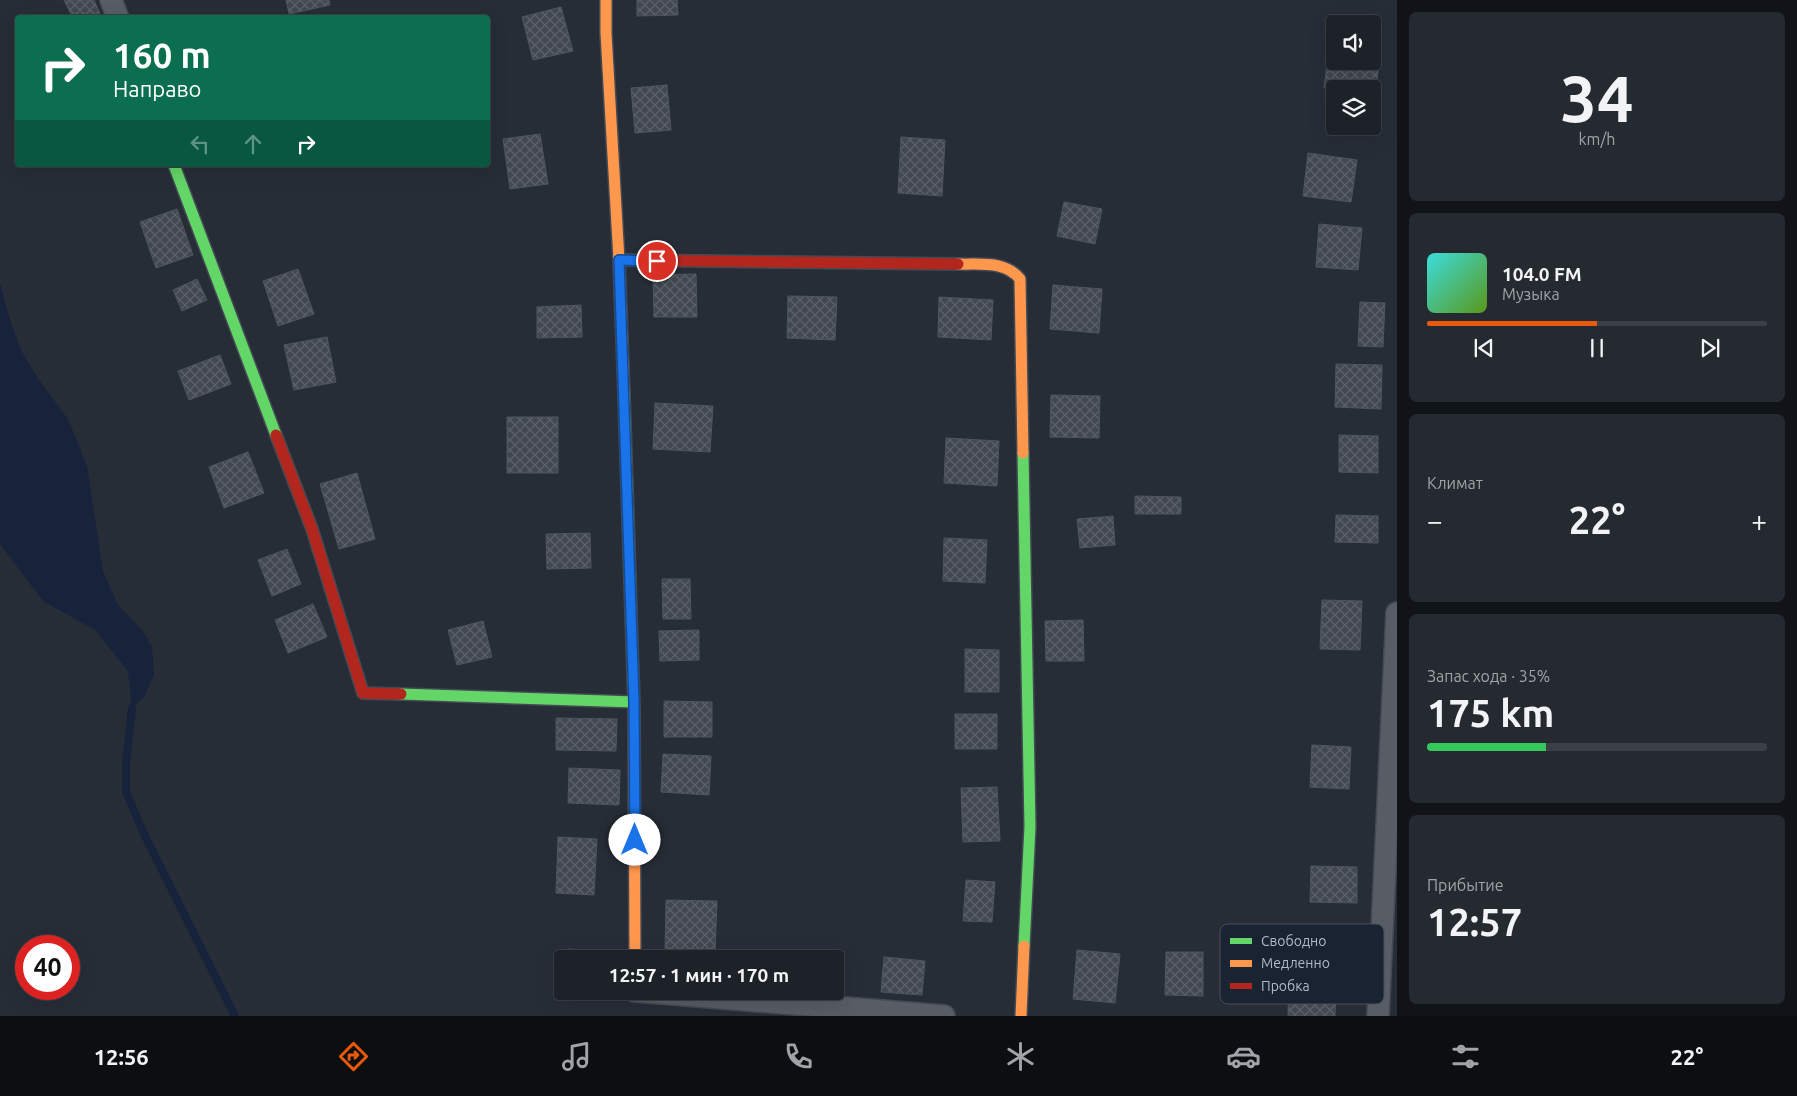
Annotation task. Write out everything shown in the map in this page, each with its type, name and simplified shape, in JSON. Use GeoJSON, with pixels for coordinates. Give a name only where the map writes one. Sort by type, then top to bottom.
{"type":"FeatureCollection","features":[{"type":"Feature","properties":{"kind":"street"},"geometry":{"type":"LineString","coordinates":[[111,0],[117,15]]}},
{"type":"Feature","properties":{"kind":"street"},"geometry":{"type":"LineString","coordinates":[[606,0],[606,33],[619,260],[634,702],[635,950]]}},
{"type":"Feature","properties":{"kind":"street"},"geometry":{"type":"LineString","coordinates":[[175,167],[312,529],[363,694],[634,702]]}},
{"type":"Feature","properties":{"kind":"street"},"geometry":{"type":"LineString","coordinates":[[619,260],[1002,265],[1014,271],[1020,279],[1030,827],[1021,1016]]}},
{"type":"Feature","properties":{"kind":"street"},"geometry":{"type":"LineString","coordinates":[[1382,924],[1397,613]]}},
{"type":"Feature","properties":{"kind":"street"},"geometry":{"type":"LineString","coordinates":[[746,1000],[942,1016]]}},
{"type":"Feature","properties":{"kind":"water"},"geometry":{"type":"Polygon","coordinates":[[[0,283],[10,320],[21,350],[39,380],[68,419],[87,466],[103,571],[118,605],[143,631],[152,647],[154,675],[144,697],[132,708],[128,671],[95,630],[43,601],[0,544],[0,283]]]}},
{"type":"Feature","properties":{"kind":"building"},"geometry":{"type":"Polygon","coordinates":[[[64,0],[94,0],[101,15],[72,15],[64,0]]]}},
{"type":"Feature","properties":{"kind":"building"},"geometry":{"type":"Polygon","coordinates":[[[286,0],[329,0],[330,5],[289,14],[286,0]]]}},
{"type":"Feature","properties":{"kind":"building"},"geometry":{"type":"Polygon","coordinates":[[[637,0],[677,0],[678,15],[637,16],[637,0]]]}},
{"type":"Feature","properties":{"kind":"building"},"geometry":{"type":"Polygon","coordinates":[[[561,7],[573,51],[533,60],[522,17],[561,7]]]}},
{"type":"Feature","properties":{"kind":"building"},"geometry":{"type":"Polygon","coordinates":[[[1326,70],[1378,70],[1377,80],[1326,80],[1326,88],[1324,88],[1326,70]]]}},
{"type":"Feature","properties":{"kind":"building"},"geometry":{"type":"Polygon","coordinates":[[[667,85],[671,130],[635,133],[631,88],[667,85]]]}},
{"type":"Feature","properties":{"kind":"building"},"geometry":{"type":"Polygon","coordinates":[[[540,134],[548,184],[510,189],[503,139],[540,134]]]}},
{"type":"Feature","properties":{"kind":"building"},"geometry":{"type":"Polygon","coordinates":[[[901,137],[945,140],[942,196],[898,193],[901,137]]]}},
{"type":"Feature","properties":{"kind":"building"},"geometry":{"type":"Polygon","coordinates":[[[1308,153],[1357,160],[1351,202],[1303,196],[1308,153]]]}},
{"type":"Feature","properties":{"kind":"building"},"geometry":{"type":"Polygon","coordinates":[[[1064,202],[1102,209],[1095,244],[1057,236],[1064,202]]]}},
{"type":"Feature","properties":{"kind":"building"},"geometry":{"type":"Polygon","coordinates":[[[177,209],[193,255],[156,268],[140,222],[177,209]]]}},
{"type":"Feature","properties":{"kind":"building"},"geometry":{"type":"Polygon","coordinates":[[[1319,224],[1362,228],[1358,270],[1316,267],[1319,224]]]}},
{"type":"Feature","properties":{"kind":"building"},"geometry":{"type":"Polygon","coordinates":[[[298,269],[314,314],[278,326],[263,281],[298,269]]]}},
{"type":"Feature","properties":{"kind":"building"},"geometry":{"type":"Polygon","coordinates":[[[696,274],[697,317],[654,317],[653,275],[696,274]]]}},
{"type":"Feature","properties":{"kind":"building"},"geometry":{"type":"Polygon","coordinates":[[[197,279],[207,300],[182,311],[173,290],[197,279]]]}},
{"type":"Feature","properties":{"kind":"building"},"geometry":{"type":"Polygon","coordinates":[[[1053,285],[1102,289],[1099,333],[1050,329],[1053,285]]]}},
{"type":"Feature","properties":{"kind":"building"},"geometry":{"type":"Polygon","coordinates":[[[788,296],[837,297],[835,340],[787,338],[788,296]]]}},
{"type":"Feature","properties":{"kind":"building"},"geometry":{"type":"Polygon","coordinates":[[[939,297],[993,300],[991,340],[938,337],[939,297]]]}},
{"type":"Feature","properties":{"kind":"building"},"geometry":{"type":"Polygon","coordinates":[[[1360,302],[1385,303],[1383,347],[1358,346],[1360,302]]]}},
{"type":"Feature","properties":{"kind":"building"},"geometry":{"type":"Polygon","coordinates":[[[581,305],[582,337],[537,338],[537,307],[581,305]]]}},
{"type":"Feature","properties":{"kind":"building"},"geometry":{"type":"Polygon","coordinates":[[[327,337],[336,382],[294,390],[284,345],[327,337]]]}},
{"type":"Feature","properties":{"kind":"building"},"geometry":{"type":"Polygon","coordinates":[[[220,355],[231,384],[189,400],[178,371],[220,355]]]}},
{"type":"Feature","properties":{"kind":"building"},"geometry":{"type":"Polygon","coordinates":[[[1336,364],[1382,365],[1381,409],[1335,407],[1336,364]]]}},
{"type":"Feature","properties":{"kind":"building"},"geometry":{"type":"Polygon","coordinates":[[[1051,395],[1100,396],[1099,438],[1050,437],[1051,395]]]}},
{"type":"Feature","properties":{"kind":"building"},"geometry":{"type":"Polygon","coordinates":[[[655,403],[713,406],[710,452],[653,449],[655,403]]]}},
{"type":"Feature","properties":{"kind":"building"},"geometry":{"type":"Polygon","coordinates":[[[507,417],[558,417],[558,473],[507,473],[507,417]]]}},
{"type":"Feature","properties":{"kind":"building"},"geometry":{"type":"Polygon","coordinates":[[[1339,435],[1378,436],[1378,473],[1339,472],[1339,435]]]}},
{"type":"Feature","properties":{"kind":"building"},"geometry":{"type":"Polygon","coordinates":[[[946,438],[999,441],[997,486],[944,483],[946,438]]]}},
{"type":"Feature","properties":{"kind":"building"},"geometry":{"type":"Polygon","coordinates":[[[248,452],[264,493],[224,508],[209,467],[248,452]]]}},
{"type":"Feature","properties":{"kind":"building"},"geometry":{"type":"Polygon","coordinates":[[[357,473],[375,539],[339,549],[320,484],[357,473]]]}},
{"type":"Feature","properties":{"kind":"building"},"geometry":{"type":"Polygon","coordinates":[[[1135,496],[1181,497],[1181,514],[1135,514],[1135,496]]]}},
{"type":"Feature","properties":{"kind":"building"},"geometry":{"type":"Polygon","coordinates":[[[1336,515],[1378,516],[1378,543],[1335,542],[1336,515]]]}},
{"type":"Feature","properties":{"kind":"building"},"geometry":{"type":"Polygon","coordinates":[[[1113,516],[1115,545],[1080,548],[1077,519],[1113,516]]]}},
{"type":"Feature","properties":{"kind":"building"},"geometry":{"type":"Polygon","coordinates":[[[590,533],[591,568],[547,569],[546,534],[590,533]]]}},
{"type":"Feature","properties":{"kind":"building"},"geometry":{"type":"Polygon","coordinates":[[[944,538],[987,540],[985,583],[943,581],[944,538]]]}},
{"type":"Feature","properties":{"kind":"building"},"geometry":{"type":"Polygon","coordinates":[[[287,549],[301,584],[272,596],[258,560],[287,549]]]}},
{"type":"Feature","properties":{"kind":"building"},"geometry":{"type":"Polygon","coordinates":[[[662,579],[690,579],[691,619],[663,619],[662,579]]]}},
{"type":"Feature","properties":{"kind":"building"},"geometry":{"type":"Polygon","coordinates":[[[1322,600],[1362,601],[1360,650],[1320,649],[1322,600]]]}},
{"type":"Feature","properties":{"kind":"building"},"geometry":{"type":"Polygon","coordinates":[[[313,604],[327,637],[288,653],[275,620],[313,604]]]}},
{"type":"Feature","properties":{"kind":"building"},"geometry":{"type":"Polygon","coordinates":[[[1083,620],[1084,661],[1046,661],[1045,621],[1083,620]]]}},
{"type":"Feature","properties":{"kind":"building"},"geometry":{"type":"Polygon","coordinates":[[[483,621],[492,657],[457,665],[448,630],[483,621]]]}},
{"type":"Feature","properties":{"kind":"building"},"geometry":{"type":"Polygon","coordinates":[[[699,630],[699,660],[660,661],[659,631],[699,630]]]}},
{"type":"Feature","properties":{"kind":"building"},"geometry":{"type":"Polygon","coordinates":[[[965,649],[999,650],[999,692],[965,692],[965,649]]]}},
{"type":"Feature","properties":{"kind":"building"},"geometry":{"type":"Polygon","coordinates":[[[664,701],[712,702],[712,737],[664,737],[664,701]]]}},
{"type":"Feature","properties":{"kind":"building"},"geometry":{"type":"Polygon","coordinates":[[[955,714],[997,714],[997,749],[955,749],[955,714]]]}},
{"type":"Feature","properties":{"kind":"building"},"geometry":{"type":"Polygon","coordinates":[[[556,718],[617,719],[616,751],[556,750],[556,718]]]}},
{"type":"Feature","properties":{"kind":"building"},"geometry":{"type":"Polygon","coordinates":[[[1312,745],[1351,747],[1349,789],[1310,787],[1312,745]]]}},
{"type":"Feature","properties":{"kind":"building"},"geometry":{"type":"Polygon","coordinates":[[[663,754],[711,756],[709,795],[661,792],[663,754]]]}},
{"type":"Feature","properties":{"kind":"building"},"geometry":{"type":"Polygon","coordinates":[[[569,768],[620,770],[619,805],[568,803],[569,768]]]}},
{"type":"Feature","properties":{"kind":"building"},"geometry":{"type":"Polygon","coordinates":[[[997,787],[1000,841],[963,842],[961,788],[997,787]]]}},
{"type":"Feature","properties":{"kind":"building"},"geometry":{"type":"Polygon","coordinates":[[[558,837],[597,839],[594,895],[556,893],[558,837]]]}},
{"type":"Feature","properties":{"kind":"building"},"geometry":{"type":"Polygon","coordinates":[[[1311,866],[1357,867],[1357,903],[1310,902],[1311,866]]]}},
{"type":"Feature","properties":{"kind":"building"},"geometry":{"type":"Polygon","coordinates":[[[966,880],[995,882],[992,922],[963,921],[966,880]]]}},
{"type":"Feature","properties":{"kind":"building"},"geometry":{"type":"Polygon","coordinates":[[[666,900],[717,901],[715,950],[665,950],[666,900]]]}},
{"type":"Feature","properties":{"kind":"building"},"geometry":{"type":"Polygon","coordinates":[[[1077,950],[1120,954],[1115,1003],[1073,999],[1077,950]]]}},
{"type":"Feature","properties":{"kind":"building"},"geometry":{"type":"Polygon","coordinates":[[[1166,952],[1203,952],[1203,996],[1165,995],[1166,952]]]}},
{"type":"Feature","properties":{"kind":"building"},"geometry":{"type":"Polygon","coordinates":[[[884,957],[925,961],[922,995],[881,992],[884,957]]]}},
{"type":"Feature","properties":{"kind":"building"},"geometry":{"type":"Polygon","coordinates":[[[1288,1004],[1335,1004],[1335,1016],[1288,1016],[1288,1004]]]}},
{"type":"Feature","properties":{"kind":"waterway"},"geometry":{"type":"LineString","coordinates":[[132,708],[126,763],[126,792],[143,832],[235,1016]]}},
{"type":"Feature","properties":{"kind":"traffic: fast"},"geometry":{"type":"LineString","coordinates":[[175,167],[276,435]]}},
{"type":"Feature","properties":{"kind":"traffic: fast"},"geometry":{"type":"LineString","coordinates":[[624,395],[634,706]]}},
{"type":"Feature","properties":{"kind":"traffic: fast"},"geometry":{"type":"LineString","coordinates":[[1023,453],[1030,827],[1024,946]]}},
{"type":"Feature","properties":{"kind":"traffic: fast"},"geometry":{"type":"LineString","coordinates":[[401,694],[634,702]]}},
{"type":"Feature","properties":{"kind":"traffic: slow"},"geometry":{"type":"LineString","coordinates":[[606,0],[606,33],[619,260],[624,395]]}},
{"type":"Feature","properties":{"kind":"traffic: slow"},"geometry":{"type":"LineString","coordinates":[[958,264],[1000,266],[1014,273],[1020,279],[1023,453]]}},
{"type":"Feature","properties":{"kind":"traffic: slow"},"geometry":{"type":"LineString","coordinates":[[634,706],[635,950]]}},
{"type":"Feature","properties":{"kind":"traffic: slow"},"geometry":{"type":"LineString","coordinates":[[1021,1016],[1024,946]]}},
{"type":"Feature","properties":{"kind":"traffic: jam"},"geometry":{"type":"LineString","coordinates":[[619,260],[958,264]]}},
{"type":"Feature","properties":{"kind":"traffic: jam"},"geometry":{"type":"LineString","coordinates":[[276,435],[312,529],[363,693],[401,694]]}},
{"type":"Feature","properties":{"kind":"route"},"geometry":{"type":"LineString","coordinates":[[635,840],[634,702],[619,260],[657,261]]}}]}
